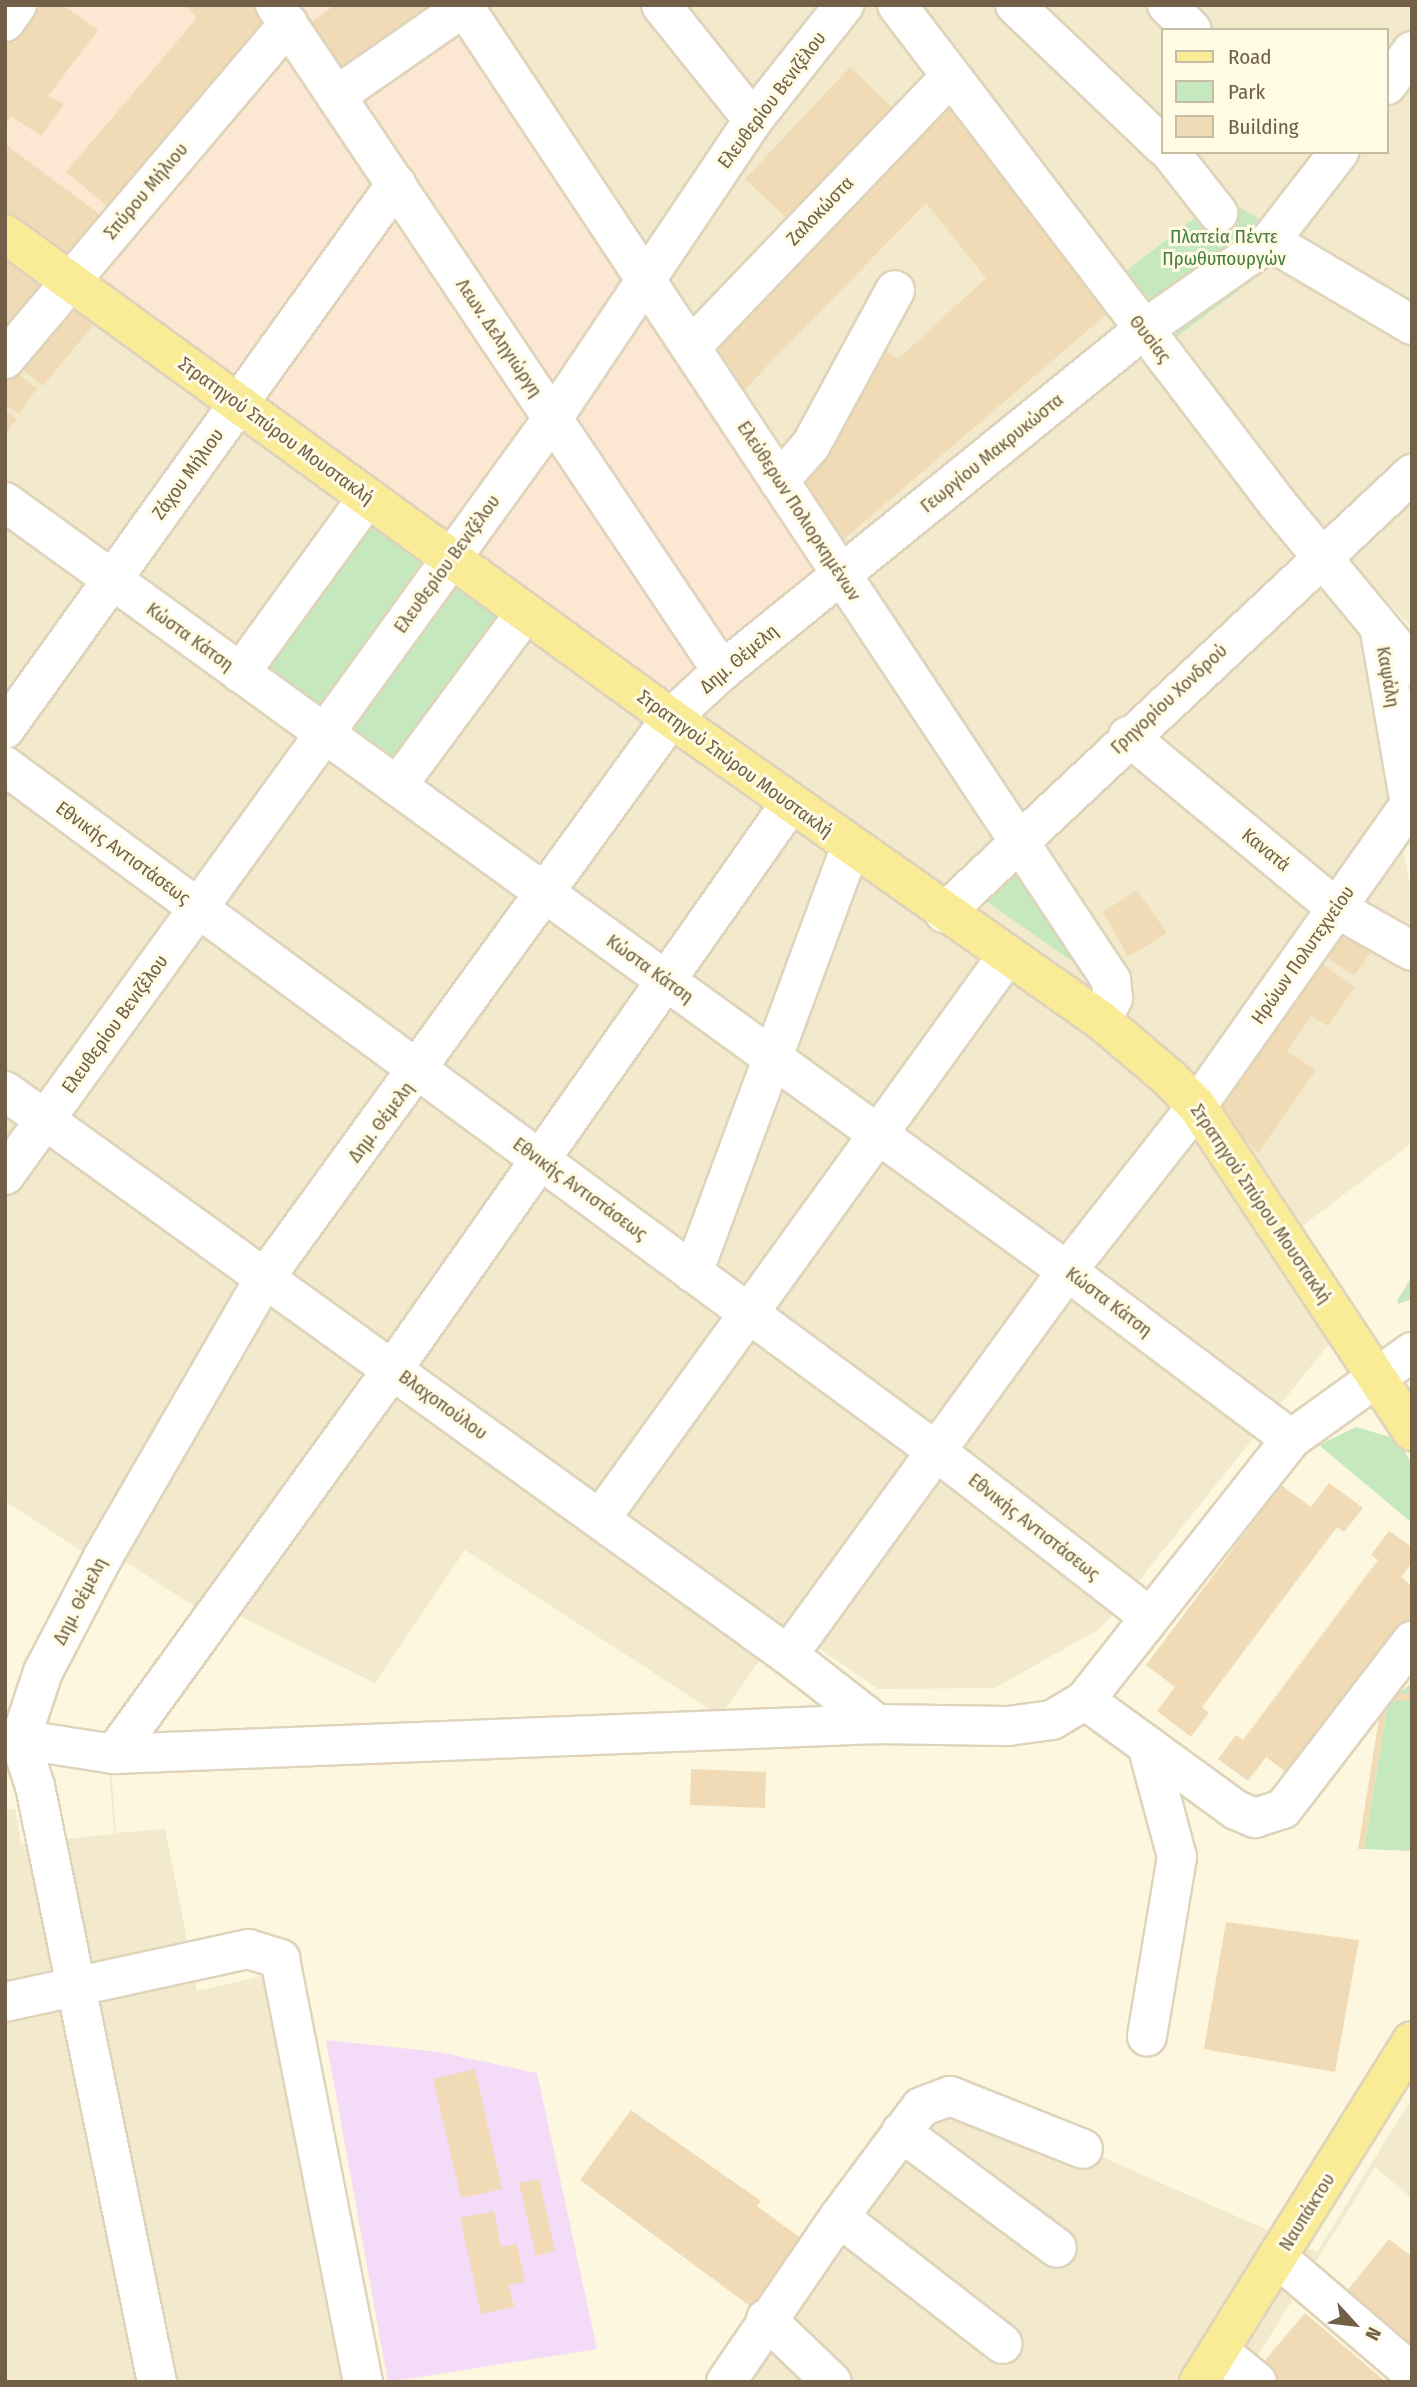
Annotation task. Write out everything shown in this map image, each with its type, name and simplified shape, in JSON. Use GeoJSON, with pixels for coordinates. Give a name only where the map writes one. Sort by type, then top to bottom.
{"type":"FeatureCollection","features":[{"type":"Feature","properties":{"kind":"main road","name":"Στρατηγού Σπύρου Μουστακλή"},"geometry":{"type":"LineString","coordinates":[[5,234],[790,804],[1006,957],[1102,1021],[1197,1106],[1412,1431]]}},
{"type":"Feature","properties":{"kind":"main road","name":"Ναυπάκτου"},"geometry":{"type":"LineString","coordinates":[[1209,2366],[1279,2258],[1412,2041]]}},
{"type":"Feature","properties":{"kind":"street"},"geometry":{"type":"LineString","coordinates":[[5,22],[17,5]]}},
{"type":"Feature","properties":{"kind":"street"},"geometry":{"type":"LineString","coordinates":[[662,5],[753,120]]}},
{"type":"Feature","properties":{"kind":"street","name":"Ελευθερίου Βενιζέλου"},"geometry":{"type":"LineString","coordinates":[[5,1175],[553,418],[753,120],[844,5]]}},
{"type":"Feature","properties":{"kind":"street","name":"Θυσίας"},"geometry":{"type":"LineString","coordinates":[[897,5],[1320,559],[1412,666]]}},
{"type":"Feature","properties":{"kind":"street"},"geometry":{"type":"LineString","coordinates":[[1016,5],[1162,145]]}},
{"type":"Feature","properties":{"kind":"street"},"geometry":{"type":"LineString","coordinates":[[337,96],[464,6]]}},
{"type":"Feature","properties":{"kind":"street","name":"Ελεύθερων Πολιορκημένων"},"geometry":{"type":"LineString","coordinates":[[464,6],[1111,979],[1114,998],[1102,1021]]}},
{"type":"Feature","properties":{"kind":"street","name":"Λεων. Δεληγιώργη"},"geometry":{"type":"LineString","coordinates":[[281,14],[722,671]]}},
{"type":"Feature","properties":{"kind":"street","name":"Σπύρου Μήλιου"},"geometry":{"type":"LineString","coordinates":[[5,359],[70,282],[281,14]]}},
{"type":"Feature","properties":{"kind":"street"},"geometry":{"type":"LineString","coordinates":[[1389,82],[1412,51]]}},
{"type":"Feature","properties":{"kind":"street","name":"Ζαλοκώστα"},"geometry":{"type":"LineString","coordinates":[[691,348],[950,77]]}},
{"type":"Feature","properties":{"kind":"street"},"geometry":{"type":"LineString","coordinates":[[1172,154],[1218,213]]}},
{"type":"Feature","properties":{"kind":"street","name":"Γεωργίου Μακρυκώστα"},"geometry":{"type":"LineString","coordinates":[[841,576],[1143,330],[1270,241],[1327,157]]}},
{"type":"Feature","properties":{"kind":"street","name":"Ζάχου Μήλιου"},"geometry":{"type":"LineString","coordinates":[[5,729],[396,184]]}},
{"type":"Feature","properties":{"kind":"street"},"geometry":{"type":"LineString","coordinates":[[1270,241],[1412,325]]}},
{"type":"Feature","properties":{"kind":"street"},"geometry":{"type":"LineString","coordinates":[[779,481],[811,445],[895,290]]}},
{"type":"Feature","properties":{"kind":"street","name":"Γρηγορίου Χονδρού"},"geometry":{"type":"LineString","coordinates":[[944,913],[1021,844],[1128,736],[1412,474]]}},
{"type":"Feature","properties":{"kind":"street"},"geometry":{"type":"LineString","coordinates":[[240,673],[367,498]]}},
{"type":"Feature","properties":{"kind":"street","name":"Κώστα Κάτση"},"geometry":{"type":"LineString","coordinates":[[5,502],[1067,1270],[1291,1439]]}},
{"type":"Feature","properties":{"kind":"street","name":"Δημ. Θέμελη"},"geometry":{"type":"LineString","coordinates":[[13,1739],[43,1672],[103,1557],[264,1279],[419,1071],[543,891],[671,718],[722,671],[841,576]]}},
{"type":"Feature","properties":{"kind":"street"},"geometry":{"type":"LineString","coordinates":[[397,786],[525,612]]}},
{"type":"Feature","properties":{"kind":"street","name":"Καψάλη"},"geometry":{"type":"LineString","coordinates":[[1380,631],[1411,807]]}},
{"type":"Feature","properties":{"kind":"street","name":"Κανατά"},"geometry":{"type":"LineString","coordinates":[[1128,736],[1336,908],[1412,951]]}},
{"type":"Feature","properties":{"kind":"street","name":"Εθνικής Αντιστάσεως"},"geometry":{"type":"LineString","coordinates":[[5,766],[937,1452],[1150,1617]]}},
{"type":"Feature","properties":{"kind":"street"},"geometry":{"type":"LineString","coordinates":[[114,1754],[393,1369],[790,804]]}},
{"type":"Feature","properties":{"kind":"street","name":"Ηρώων Πολυτεχνείου"},"geometry":{"type":"LineString","coordinates":[[788,1655],[1067,1270],[1197,1106],[1336,908],[1411,807]]}},
{"type":"Feature","properties":{"kind":"street"},"geometry":{"type":"LineString","coordinates":[[693,1273],[851,847]]}},
{"type":"Feature","properties":{"kind":"street"},"geometry":{"type":"LineString","coordinates":[[600,1519],[1006,957]]}},
{"type":"Feature","properties":{"kind":"street","name":"Βλαχοπούλου"},"geometry":{"type":"LineString","coordinates":[[5,1091],[788,1655],[877,1724]]}},
{"type":"Feature","properties":{"kind":"street"},"geometry":{"type":"LineString","coordinates":[[13,1739],[114,1754],[877,1724],[1008,1726],[1052,1720],[1085,1700],[1291,1439],[1412,1352]]}},
{"type":"Feature","properties":{"kind":"street"},"geometry":{"type":"LineString","coordinates":[[1085,1700],[1236,1810],[1255,1818],[1283,1810],[1412,1641]]}},
{"type":"Feature","properties":{"kind":"street"},"geometry":{"type":"LineString","coordinates":[[13,1739],[35,1786],[157,2382]]}},
{"type":"Feature","properties":{"kind":"street"},"geometry":{"type":"LineString","coordinates":[[1147,1745],[1177,1857],[1147,2037]]}},
{"type":"Feature","properties":{"kind":"street"},"geometry":{"type":"LineString","coordinates":[[5,2002],[247,1948],[279,1959],[363,2382]]}},
{"type":"Feature","properties":{"kind":"street"},"geometry":{"type":"LineString","coordinates":[[726,2382],[766,2319],[922,2107],[950,2096],[1083,2149]]}},
{"type":"Feature","properties":{"kind":"street"},"geometry":{"type":"LineString","coordinates":[[901,2132],[1057,2248]]}},
{"type":"Feature","properties":{"kind":"street"},"geometry":{"type":"LineString","coordinates":[[839,2217],[1003,2344]]}},
{"type":"Feature","properties":{"kind":"street"},"geometry":{"type":"LineString","coordinates":[[1279,2258],[1412,2373]]}},
{"type":"Feature","properties":{"kind":"street"},"geometry":{"type":"LineString","coordinates":[[766,2319],[832,2382]]}},
{"type":"Feature","properties":{"kind":"street"},"geometry":{"type":"LineString","coordinates":[[1209,2366],[1257,2382]]}},
{"type":"Feature","properties":{"kind":"shaded area"},"geometry":{"type":"Polygon","coordinates":[[[5,5],[1412,5],[1412,628],[1374,588],[1348,611],[1364,636],[1412,896],[1412,1143],[1277,1245],[1333,1339],[1101,1628],[995,1688],[878,1689],[785,1625],[720,1716],[465,1550],[375,1683],[211,1602],[109,1741],[116,1833],[165,1829],[197,1991],[262,1976],[350,2382],[5,2382],[5,1809],[15,1809],[21,1844],[114,1834],[107,1741],[201,1611],[99,1544],[91,1557],[5,1501],[5,5]]]}},
{"type":"Feature","properties":{"kind":"shaded area"},"geometry":{"type":"Polygon","coordinates":[[[5,5],[476,5],[859,572],[673,731],[5,244],[5,5]]]}},
{"type":"Feature","properties":{"kind":"shaded area"},"geometry":{"type":"Polygon","coordinates":[[[326,2040],[438,2052],[537,2073],[597,2349],[388,2382],[326,2040]]]}},
{"type":"Feature","properties":{"kind":"shaded area"},"geometry":{"type":"Polygon","coordinates":[[[946,2088],[1317,2252],[1412,2098],[1412,2198],[1375,2167],[1252,2365],[1272,2382],[738,2382],[946,2088]]]}},
{"type":"Feature","properties":{"kind":"green space","name":"Πλατεία Πέντε Πρωθυπουργών"},"geometry":{"type":"Polygon","coordinates":[[[1222,197],[1261,220],[1287,255],[1172,340],[1122,274],[1222,197]]]}},
{"type":"Feature","properties":{"kind":"green space"},"geometry":{"type":"Polygon","coordinates":[[[371,512],[428,553],[315,712],[257,671],[371,512]]]}},
{"type":"Feature","properties":{"kind":"green space"},"geometry":{"type":"Polygon","coordinates":[[[455,574],[506,611],[393,770],[342,733],[455,574]]]}},
{"type":"Feature","properties":{"kind":"green space"},"geometry":{"type":"Polygon","coordinates":[[[1015,859],[1086,971],[976,894],[1015,859]]]}},
{"type":"Feature","properties":{"kind":"green space"},"geometry":{"type":"Polygon","coordinates":[[[1412,1276],[1412,1299],[1398,1304],[1397,1301],[1412,1276]]]}},
{"type":"Feature","properties":{"kind":"green space"},"geometry":{"type":"Polygon","coordinates":[[[1356,1427],[1397,1439],[1412,1464],[1412,1523],[1319,1445],[1356,1427]]]}},
{"type":"Feature","properties":{"kind":"green space"},"geometry":{"type":"Polygon","coordinates":[[[1412,1683],[1412,1851],[1364,1849],[1388,1701],[1412,1683]]]}},
{"type":"Feature","properties":{"kind":"building"},"geometry":{"type":"Polygon","coordinates":[[[29,5],[63,5],[98,30],[48,96],[64,104],[41,136],[11,116],[5,125],[5,36],[29,5]]]}},
{"type":"Feature","properties":{"kind":"building"},"geometry":{"type":"Polygon","coordinates":[[[185,5],[262,5],[273,21],[112,210],[66,172],[197,18],[185,5]]]}},
{"type":"Feature","properties":{"kind":"building"},"geometry":{"type":"Polygon","coordinates":[[[335,5],[443,5],[339,81],[303,28],[335,5]]]}},
{"type":"Feature","properties":{"kind":"building"},"geometry":{"type":"Polygon","coordinates":[[[850,67],[896,111],[791,222],[745,179],[850,67]]]}},
{"type":"Feature","properties":{"kind":"building"},"geometry":{"type":"Polygon","coordinates":[[[946,92],[1108,313],[844,539],[795,474],[880,347],[898,359],[986,278],[926,203],[744,390],[711,339],[946,92]]]}},
{"type":"Feature","properties":{"kind":"building"},"geometry":{"type":"Polygon","coordinates":[[[5,144],[106,219],[67,267],[5,220],[5,144]]]}},
{"type":"Feature","properties":{"kind":"building"},"geometry":{"type":"Polygon","coordinates":[[[12,254],[48,280],[5,336],[5,262],[12,254]]]}},
{"type":"Feature","properties":{"kind":"building"},"geometry":{"type":"Polygon","coordinates":[[[70,293],[100,317],[43,386],[13,362],[70,293]]]}},
{"type":"Feature","properties":{"kind":"building"},"geometry":{"type":"Polygon","coordinates":[[[12,370],[37,388],[19,414],[5,405],[5,380],[12,370]]]}},
{"type":"Feature","properties":{"kind":"building"},"geometry":{"type":"Polygon","coordinates":[[[5,410],[17,419],[5,435],[5,410]]]}},
{"type":"Feature","properties":{"kind":"building"},"geometry":{"type":"Polygon","coordinates":[[[1137,890],[1167,933],[1128,957],[1103,912],[1137,890]]]}},
{"type":"Feature","properties":{"kind":"building"},"geometry":{"type":"Polygon","coordinates":[[[1342,918],[1377,944],[1354,976],[1319,952],[1342,918]]]}},
{"type":"Feature","properties":{"kind":"building"},"geometry":{"type":"Polygon","coordinates":[[[1314,958],[1355,987],[1328,1026],[1311,1016],[1287,1051],[1316,1070],[1258,1153],[1211,1102],[1314,958]]]}},
{"type":"Feature","properties":{"kind":"building"},"geometry":{"type":"Polygon","coordinates":[[[1329,1483],[1363,1508],[1344,1532],[1337,1527],[1202,1707],[1209,1713],[1191,1737],[1157,1711],[1175,1687],[1146,1665],[1281,1485],[1311,1507],[1329,1483]]]}},
{"type":"Feature","properties":{"kind":"building"},"geometry":{"type":"Polygon","coordinates":[[[1389,1531],[1412,1547],[1412,1563],[1401,1577],[1412,1586],[1412,1626],[1296,1780],[1266,1757],[1248,1781],[1218,1759],[1236,1735],[1243,1740],[1378,1560],[1371,1555],[1389,1531]]]}},
{"type":"Feature","properties":{"kind":"building"},"geometry":{"type":"Polygon","coordinates":[[[1412,1693],[1412,1701],[1388,1701],[1364,1849],[1358,1849],[1383,1694],[1412,1693]]]}},
{"type":"Feature","properties":{"kind":"building"},"geometry":{"type":"Polygon","coordinates":[[[691,1769],[766,1772],[765,1808],[690,1805],[691,1769]]]}},
{"type":"Feature","properties":{"kind":"building"},"geometry":{"type":"Polygon","coordinates":[[[1226,1922],[1359,1940],[1335,2072],[1204,2049],[1226,1922]]]}},
{"type":"Feature","properties":{"kind":"building"},"geometry":{"type":"Polygon","coordinates":[[[475,2069],[502,2189],[461,2198],[433,2079],[475,2069]]]}},
{"type":"Feature","properties":{"kind":"building"},"geometry":{"type":"Polygon","coordinates":[[[631,2110],[761,2201],[757,2206],[802,2239],[751,2307],[580,2180],[631,2110]]]}},
{"type":"Feature","properties":{"kind":"building"},"geometry":{"type":"Polygon","coordinates":[[[539,2179],[555,2251],[536,2256],[519,2183],[539,2179]]]}},
{"type":"Feature","properties":{"kind":"building"},"geometry":{"type":"Polygon","coordinates":[[[494,2211],[501,2247],[517,2244],[525,2282],[509,2285],[514,2307],[481,2314],[460,2218],[494,2211]]]}},
{"type":"Feature","properties":{"kind":"building"},"geometry":{"type":"Polygon","coordinates":[[[1389,2239],[1412,2257],[1412,2344],[1346,2292],[1389,2239]]]}},
{"type":"Feature","properties":{"kind":"building"},"geometry":{"type":"Polygon","coordinates":[[[1305,2313],[1386,2382],[1281,2382],[1261,2365],[1305,2313]]]}}]}
